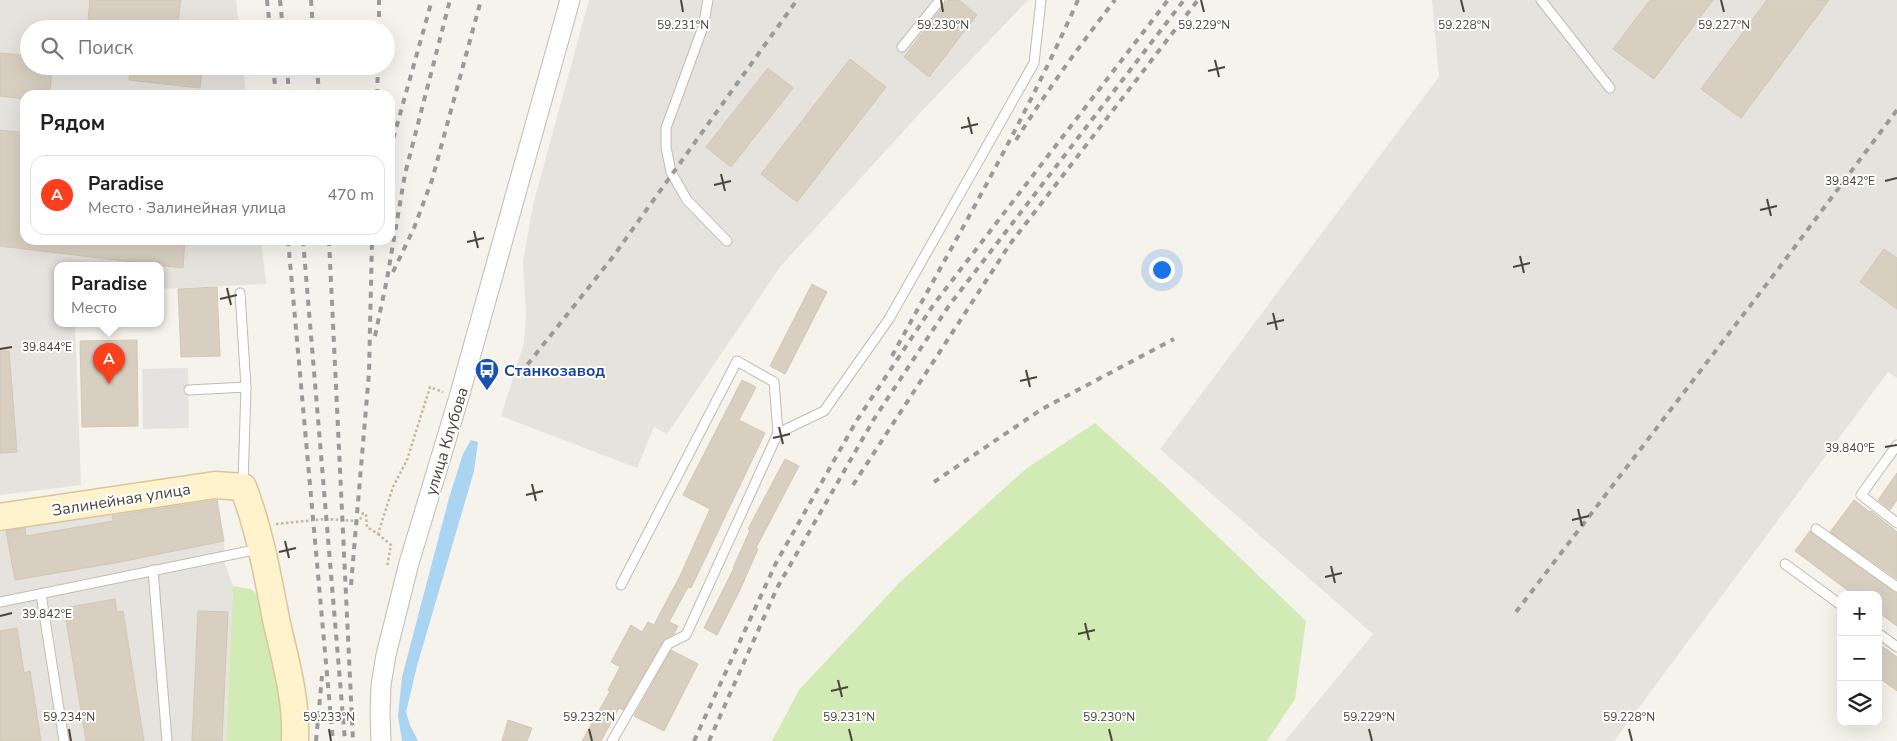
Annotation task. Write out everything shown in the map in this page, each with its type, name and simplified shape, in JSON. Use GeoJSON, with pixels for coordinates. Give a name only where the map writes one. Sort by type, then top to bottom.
{"type":"FeatureCollection","features":[{"type":"Feature","properties":{"kind":"main road","name":"Залинейная улица"},"geometry":{"type":"LineString","coordinates":[[0,517],[215,485],[243,487]]}},
{"type":"Feature","properties":{"kind":"main road"},"geometry":{"type":"LineString","coordinates":[[243,487],[259,537],[293,698],[295,741]]}},
{"type":"Feature","properties":{"kind":"street","name":"улица Клубова"},"geometry":{"type":"LineString","coordinates":[[381,741],[381,685],[386,655],[406,573],[459,397],[570,0]]}},
{"type":"Feature","properties":{"kind":"lane"},"geometry":{"type":"LineString","coordinates":[[708,0],[703,27],[666,128],[666,146],[672,172],[687,200],[727,241]]}},
{"type":"Feature","properties":{"kind":"lane"},"geometry":{"type":"LineString","coordinates":[[902,47],[940,0]]}},
{"type":"Feature","properties":{"kind":"lane"},"geometry":{"type":"LineString","coordinates":[[778,433],[824,411],[889,318],[1034,63],[1041,0]]}},
{"type":"Feature","properties":{"kind":"lane"},"geometry":{"type":"LineString","coordinates":[[1541,0],[1610,88]]}},
{"type":"Feature","properties":{"kind":"lane"},"geometry":{"type":"LineString","coordinates":[[240,293],[246,387],[243,487]]}},
{"type":"Feature","properties":{"kind":"lane"},"geometry":{"type":"LineString","coordinates":[[612,741],[668,644],[686,635],[778,433],[774,382],[737,361],[621,585]]}},
{"type":"Feature","properties":{"kind":"lane"},"geometry":{"type":"LineString","coordinates":[[189,390],[246,387]]}},
{"type":"Feature","properties":{"kind":"lane"},"geometry":{"type":"LineString","coordinates":[[1897,445],[1861,495],[1897,522]]}},
{"type":"Feature","properties":{"kind":"lane"},"geometry":{"type":"LineString","coordinates":[[1816,529],[1897,587]]}},
{"type":"Feature","properties":{"kind":"lane"},"geometry":{"type":"LineString","coordinates":[[0,602],[153,570],[259,537]]}},
{"type":"Feature","properties":{"kind":"lane"},"geometry":{"type":"LineString","coordinates":[[1785,564],[1837,602]]}},
{"type":"Feature","properties":{"kind":"lane"},"geometry":{"type":"LineString","coordinates":[[153,570],[167,741]]}},
{"type":"Feature","properties":{"kind":"lane"},"geometry":{"type":"LineString","coordinates":[[41,594],[64,741]]}},
{"type":"Feature","properties":{"kind":"lane"},"geometry":{"type":"LineString","coordinates":[[1882,636],[1897,647]]}},
{"type":"Feature","properties":{"kind":"path"},"geometry":{"type":"LineString","coordinates":[[378,534],[393,486],[408,460],[430,387],[447,393]]}},
{"type":"Feature","properties":{"kind":"path"},"geometry":{"type":"LineString","coordinates":[[259,537],[326,519],[357,521],[360,520],[363,513],[366,515],[367,527],[391,545],[387,567]]}},
{"type":"Feature","properties":{"kind":"shaded area"},"geometry":{"type":"Polygon","coordinates":[[[0,0],[236,0],[238,20],[20,20],[20,75],[244,75],[245,90],[20,90],[20,245],[262,245],[266,284],[164,289],[164,262],[54,262],[54,327],[75,327],[81,485],[0,495],[0,0]]]}},
{"type":"Feature","properties":{"kind":"shaded area"},"geometry":{"type":"Polygon","coordinates":[[[589,0],[1028,0],[919,114],[780,267],[667,434],[654,427],[637,468],[501,416],[524,343],[526,314],[523,262],[533,205],[589,0]]]}},
{"type":"Feature","properties":{"kind":"shaded area"},"geometry":{"type":"Polygon","coordinates":[[[1432,0],[1897,0],[1897,378],[1888,372],[1614,741],[1285,741],[1373,634],[1160,449],[1439,77],[1432,0]]]}},
{"type":"Feature","properties":{"kind":"shaded area"},"geometry":{"type":"Polygon","coordinates":[[[188,368],[189,428],[143,429],[142,369],[188,368]]]}},
{"type":"Feature","properties":{"kind":"shaded area"},"geometry":{"type":"Polygon","coordinates":[[[216,495],[224,541],[225,564],[233,586],[226,741],[0,741],[0,532],[216,495]]]}},
{"type":"Feature","properties":{"kind":"green space"},"geometry":{"type":"Polygon","coordinates":[[[1095,423],[1163,484],[1306,621],[1295,699],[1267,741],[772,741],[799,690],[900,582],[1027,468],[1095,423]]]}},
{"type":"Feature","properties":{"kind":"green space"},"geometry":{"type":"Polygon","coordinates":[[[233,586],[250,589],[259,595],[283,705],[285,741],[226,741],[233,586]]]}},
{"type":"Feature","properties":{"kind":"water"},"geometry":{"type":"Polygon","coordinates":[[[471,440],[478,442],[474,471],[417,666],[406,712],[418,741],[402,741],[398,716],[402,677],[449,498],[463,454],[471,440]]]}},
{"type":"Feature","properties":{"kind":"building"},"geometry":{"type":"Polygon","coordinates":[[[90,0],[181,0],[178,20],[88,20],[90,0]]]}},
{"type":"Feature","properties":{"kind":"building"},"geometry":{"type":"Polygon","coordinates":[[[948,0],[959,0],[977,15],[929,77],[904,57],[948,0]]]}},
{"type":"Feature","properties":{"kind":"building"},"geometry":{"type":"Polygon","coordinates":[[[1650,0],[1713,0],[1654,79],[1613,49],[1650,0]]]}},
{"type":"Feature","properties":{"kind":"building"},"geometry":{"type":"Polygon","coordinates":[[[1767,0],[1829,0],[1741,118],[1701,89],[1767,0]]]}},
{"type":"Feature","properties":{"kind":"building"},"geometry":{"type":"Polygon","coordinates":[[[0,53],[20,55],[20,75],[51,75],[50,90],[20,90],[20,98],[0,96],[0,53]]]}},
{"type":"Feature","properties":{"kind":"building"},"geometry":{"type":"Polygon","coordinates":[[[850,59],[886,87],[797,202],[761,174],[850,59]]]}},
{"type":"Feature","properties":{"kind":"building"},"geometry":{"type":"Polygon","coordinates":[[[768,68],[793,88],[731,167],[706,147],[768,68]]]}},
{"type":"Feature","properties":{"kind":"building"},"geometry":{"type":"Polygon","coordinates":[[[129,75],[202,75],[200,88],[129,80],[129,75]]]}},
{"type":"Feature","properties":{"kind":"building"},"geometry":{"type":"Polygon","coordinates":[[[0,130],[20,132],[20,245],[185,245],[183,268],[164,266],[164,262],[133,262],[0,246],[0,130]]]}},
{"type":"Feature","properties":{"kind":"building"},"geometry":{"type":"Polygon","coordinates":[[[1884,249],[1897,258],[1897,309],[1860,282],[1884,249]]]}},
{"type":"Feature","properties":{"kind":"building"},"geometry":{"type":"Polygon","coordinates":[[[812,284],[827,292],[785,374],[770,366],[812,284]]]}},
{"type":"Feature","properties":{"kind":"building"},"geometry":{"type":"Polygon","coordinates":[[[217,287],[220,356],[181,357],[178,289],[217,287]]]}},
{"type":"Feature","properties":{"kind":"building"},"geometry":{"type":"Polygon","coordinates":[[[137,340],[138,426],[82,427],[80,341],[137,340]]]}},
{"type":"Feature","properties":{"kind":"building"},"geometry":{"type":"Polygon","coordinates":[[[0,351],[9,351],[17,452],[0,453],[0,351]]]}},
{"type":"Feature","properties":{"kind":"building"},"geometry":{"type":"Polygon","coordinates":[[[742,380],[756,387],[739,420],[765,433],[691,588],[688,587],[669,622],[678,626],[674,634],[663,641],[623,710],[619,708],[601,741],[582,741],[610,691],[608,690],[620,667],[611,662],[631,625],[642,632],[648,622],[654,625],[681,574],[710,509],[683,495],[742,380]]]}},
{"type":"Feature","properties":{"kind":"building"},"geometry":{"type":"Polygon","coordinates":[[[785,459],[799,466],[756,548],[758,549],[739,592],[717,635],[704,628],[734,568],[750,530],[748,529],[785,459]]]}},
{"type":"Feature","properties":{"kind":"building"},"geometry":{"type":"Polygon","coordinates":[[[1897,473],[1897,500],[1890,510],[1878,500],[1897,473]]]}},
{"type":"Feature","properties":{"kind":"building"},"geometry":{"type":"Polygon","coordinates":[[[217,500],[224,541],[120,562],[15,580],[6,531],[25,528],[26,536],[113,521],[112,516],[217,500]]]}},
{"type":"Feature","properties":{"kind":"building"},"geometry":{"type":"Polygon","coordinates":[[[1854,500],[1897,532],[1897,579],[1830,532],[1854,500]]]}},
{"type":"Feature","properties":{"kind":"building"},"geometry":{"type":"Polygon","coordinates":[[[1810,531],[1897,593],[1897,626],[1882,615],[1882,591],[1849,591],[1795,551],[1810,531]]]}},
{"type":"Feature","properties":{"kind":"building"},"geometry":{"type":"Polygon","coordinates":[[[115,599],[117,612],[123,611],[144,741],[86,741],[66,620],[72,619],[70,607],[115,599]]]}},
{"type":"Feature","properties":{"kind":"building"},"geometry":{"type":"Polygon","coordinates":[[[198,611],[228,612],[222,741],[192,741],[198,611]]]}},
{"type":"Feature","properties":{"kind":"building"},"geometry":{"type":"Polygon","coordinates":[[[17,628],[24,673],[30,671],[41,741],[0,741],[0,631],[17,628]]]}},
{"type":"Feature","properties":{"kind":"building"},"geometry":{"type":"Polygon","coordinates":[[[1882,646],[1897,657],[1897,691],[1882,680],[1882,646]]]}},
{"type":"Feature","properties":{"kind":"building"},"geometry":{"type":"Polygon","coordinates":[[[671,650],[698,664],[664,731],[634,716],[671,650]]]}},
{"type":"Feature","properties":{"kind":"building"},"geometry":{"type":"Polygon","coordinates":[[[508,720],[532,728],[527,741],[502,741],[508,720]]]}},
{"type":"Feature","properties":{"kind":"railway"},"geometry":{"type":"LineString","coordinates":[[267,0],[269,20]]}},
{"type":"Feature","properties":{"kind":"railway"},"geometry":{"type":"LineString","coordinates":[[280,0],[282,20]]}},
{"type":"Feature","properties":{"kind":"railway"},"geometry":{"type":"LineString","coordinates":[[311,0],[312,20]]}},
{"type":"Feature","properties":{"kind":"railway"},"geometry":{"type":"LineString","coordinates":[[379,0],[379,20]]}},
{"type":"Feature","properties":{"kind":"railway"},"geometry":{"type":"LineString","coordinates":[[395,132],[432,0]]}},
{"type":"Feature","properties":{"kind":"railway"},"geometry":{"type":"LineString","coordinates":[[395,232],[405,174],[450,0]]}},
{"type":"Feature","properties":{"kind":"railway"},"geometry":{"type":"LineString","coordinates":[[393,272],[414,228],[432,180],[481,0]]}},
{"type":"Feature","properties":{"kind":"railway"},"geometry":{"type":"LineString","coordinates":[[520,374],[612,258],[797,0]]}},
{"type":"Feature","properties":{"kind":"railway"},"geometry":{"type":"LineString","coordinates":[[892,356],[965,224],[1035,91],[1078,0]]}},
{"type":"Feature","properties":{"kind":"railway"},"geometry":{"type":"LineString","coordinates":[[1016,140],[1039,104],[1115,0]]}},
{"type":"Feature","properties":{"kind":"railway"},"geometry":{"type":"LineString","coordinates":[[694,741],[776,563],[857,420],[934,304],[1168,0]]}},
{"type":"Feature","properties":{"kind":"railway"},"geometry":{"type":"LineString","coordinates":[[709,741],[777,588],[874,419],[948,307],[1184,0]]}},
{"type":"Feature","properties":{"kind":"railway"},"geometry":{"type":"LineString","coordinates":[[853,485],[1010,244],[1198,0]]}},
{"type":"Feature","properties":{"kind":"railway"},"geometry":{"type":"LineString","coordinates":[[274,75],[275,90]]}},
{"type":"Feature","properties":{"kind":"railway"},"geometry":{"type":"LineString","coordinates":[[288,75],[289,90]]}},
{"type":"Feature","properties":{"kind":"railway"},"geometry":{"type":"LineString","coordinates":[[318,75],[319,90]]}},
{"type":"Feature","properties":{"kind":"railway"},"geometry":{"type":"LineString","coordinates":[[377,90],[378,75]]}},
{"type":"Feature","properties":{"kind":"railway"},"geometry":{"type":"LineString","coordinates":[[1516,612],[1779,268],[1897,110]]}},
{"type":"Feature","properties":{"kind":"railway"},"geometry":{"type":"LineString","coordinates":[[288,245],[333,741]]}},
{"type":"Feature","properties":{"kind":"railway"},"geometry":{"type":"LineString","coordinates":[[303,245],[345,741]]}},
{"type":"Feature","properties":{"kind":"railway"},"geometry":{"type":"LineString","coordinates":[[329,245],[353,741]]}},
{"type":"Feature","properties":{"kind":"railway"},"geometry":{"type":"LineString","coordinates":[[351,585],[369,373],[372,245]]}},
{"type":"Feature","properties":{"kind":"railway"},"geometry":{"type":"LineString","coordinates":[[375,336],[393,245]]}},
{"type":"Feature","properties":{"kind":"railway"},"geometry":{"type":"LineString","coordinates":[[934,482],[1042,409],[1174,339]]}},
{"type":"Feature","properties":{"kind":"railway"},"geometry":{"type":"LineString","coordinates":[[316,741],[322,676]]}},
{"type":"Feature","properties":{"kind":"place","name":"Paradise"},"geometry":{"type":"Point","coordinates":[109,384]}},
{"type":"Feature","properties":{"kind":"place","name":"Станкозавод"},"geometry":{"type":"Point","coordinates":[487,391]}}]}
